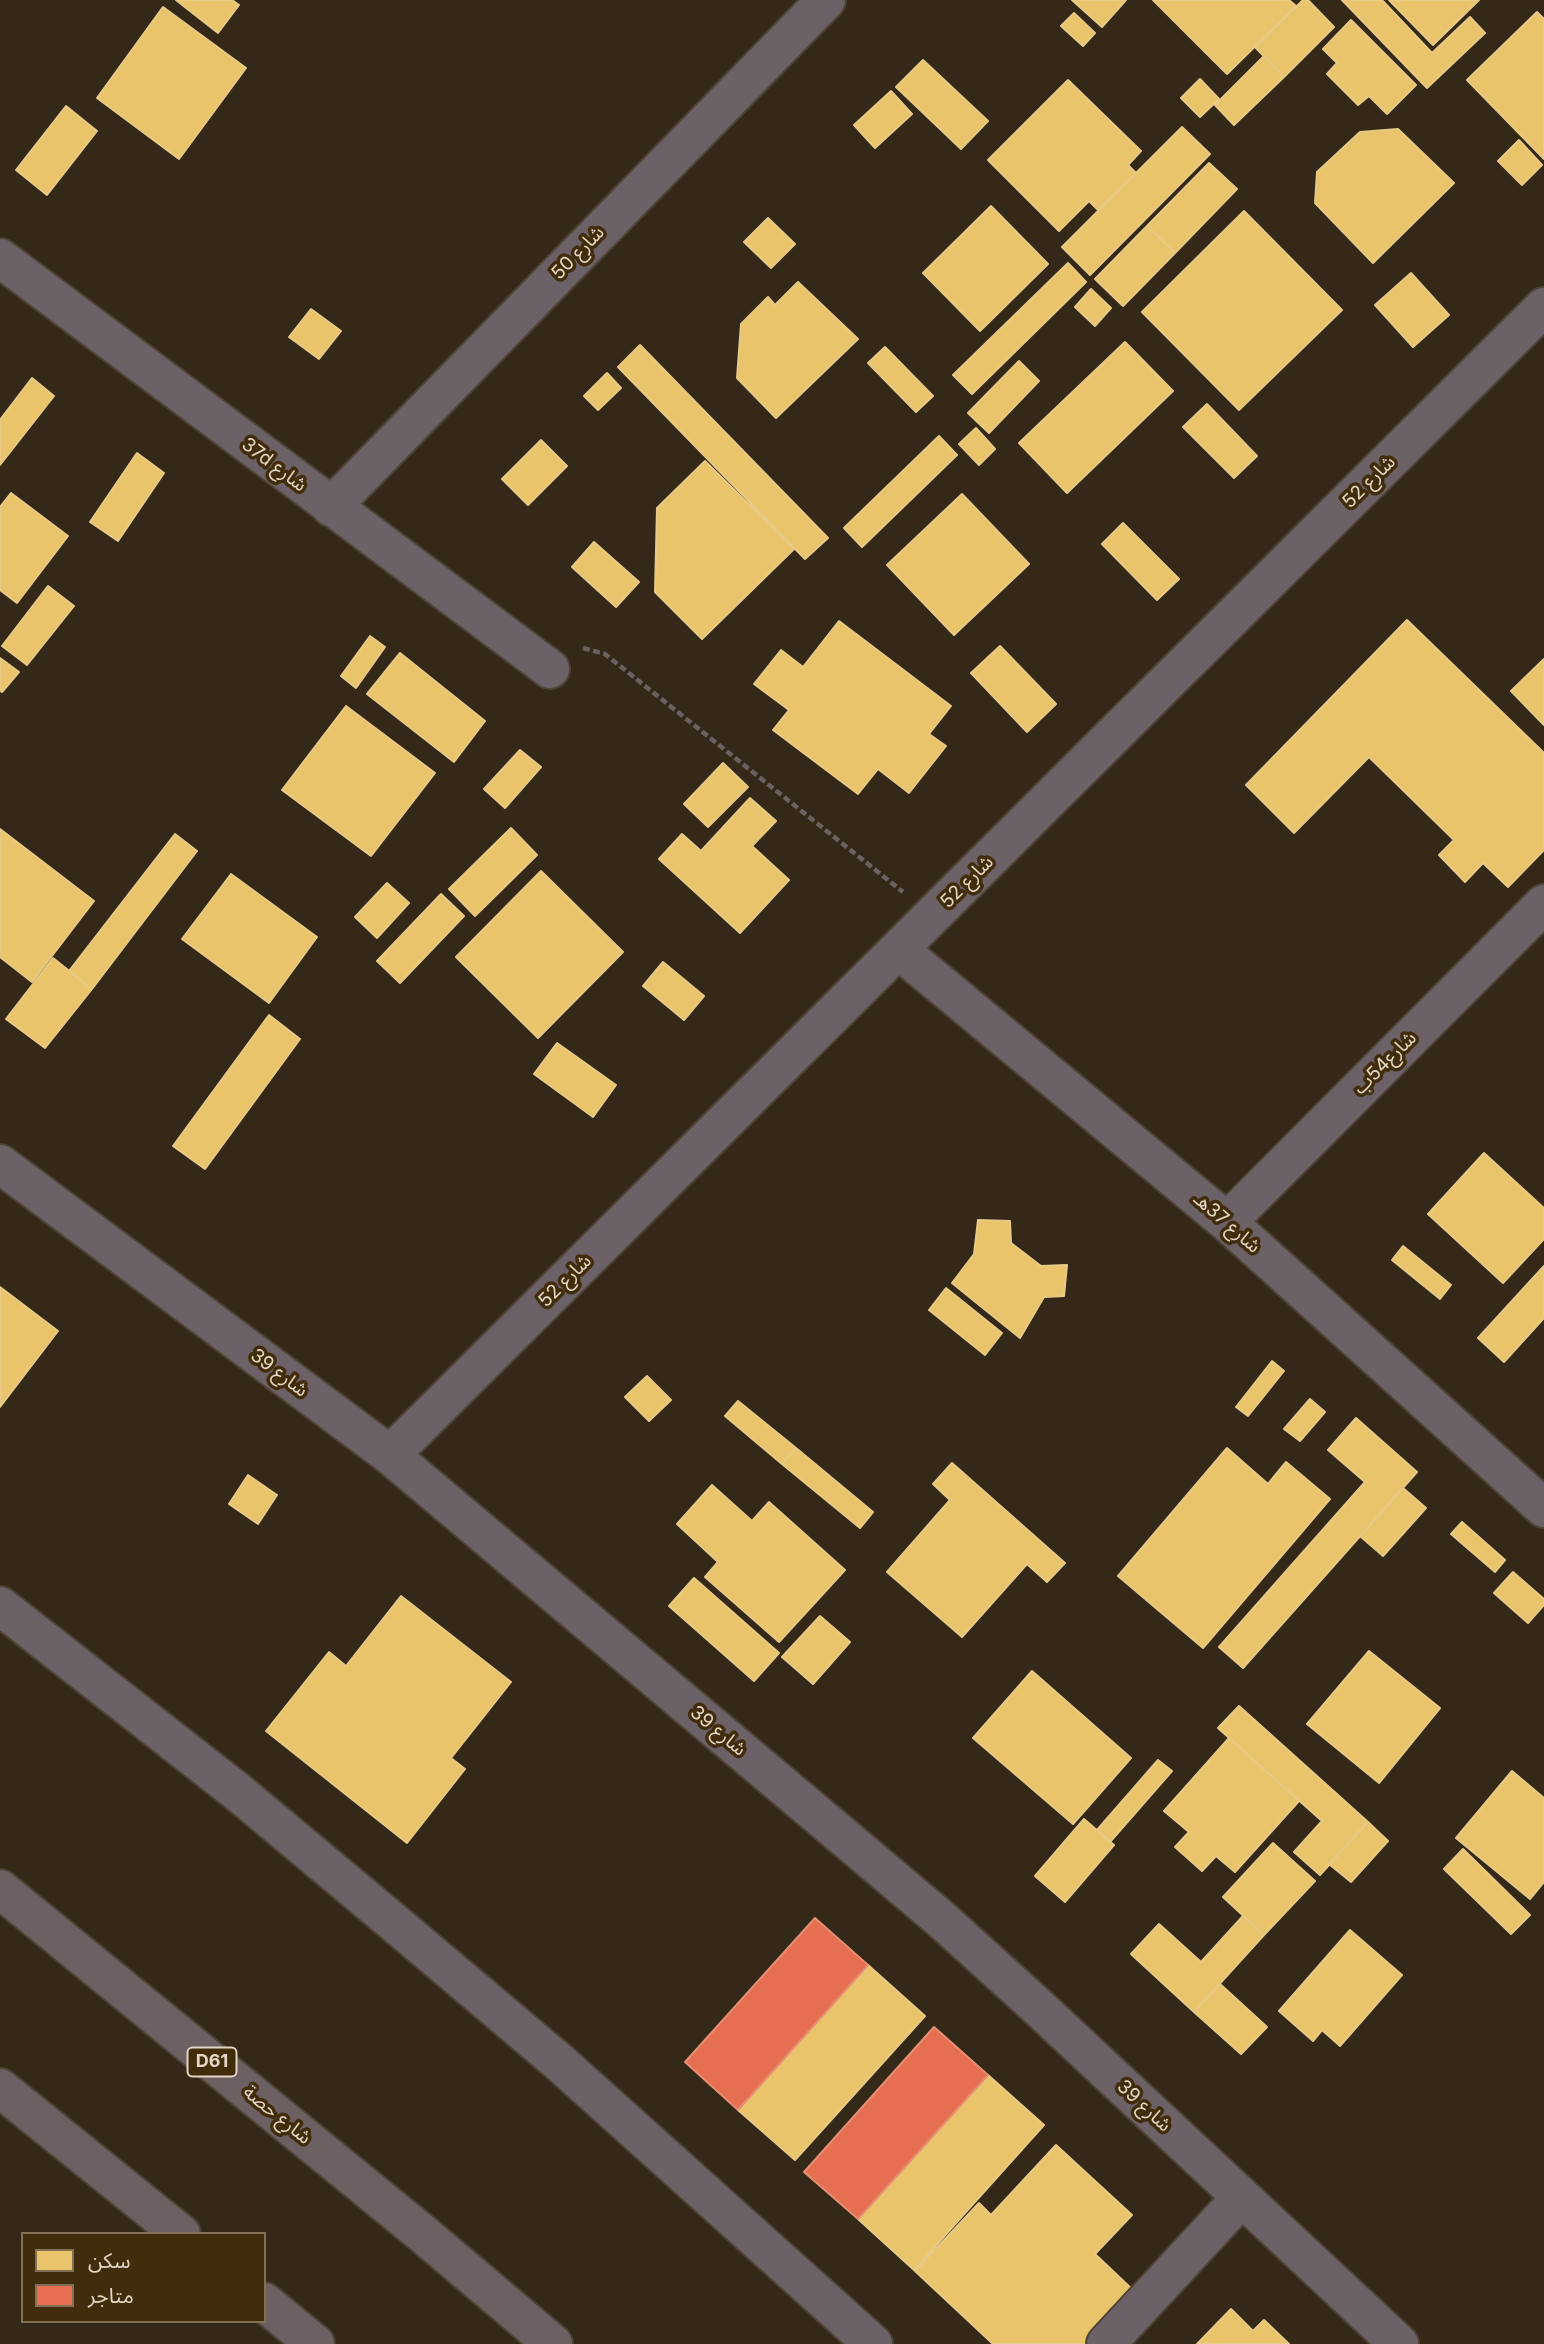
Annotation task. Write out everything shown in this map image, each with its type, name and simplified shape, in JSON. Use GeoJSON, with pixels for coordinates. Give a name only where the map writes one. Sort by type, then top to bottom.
{"type":"FeatureCollection","features":[{"type":"Feature","properties":{"kind":"main road","name":"شارع حصة"},"geometry":{"type":"LineString","coordinates":[[0,1889],[392,2208],[553,2344]]}},
{"type":"Feature","properties":{"kind":"main road"},"geometry":{"type":"LineString","coordinates":[[0,2088],[179,2232]]}},
{"type":"Feature","properties":{"kind":"main road"},"geometry":{"type":"LineString","coordinates":[[266,2304],[314,2344]]}},
{"type":"Feature","properties":{"kind":"street","name":"شارع 50"},"geometry":{"type":"LineString","coordinates":[[331,507],[808,6]]}},
{"type":"Feature","properties":{"kind":"street","name":"37d شارع"},"geometry":{"type":"LineString","coordinates":[[0,258],[544,665]]}},
{"type":"Feature","properties":{"kind":"street","name":"شارع 52"},"geometry":{"type":"LineString","coordinates":[[390,1455],[1544,307]]}},
{"type":"Feature","properties":{"kind":"street","name":"شارع54ب"},"geometry":{"type":"LineString","coordinates":[[1227,1222],[1544,904]]}},
{"type":"Feature","properties":{"kind":"street","name":"شارع 37هـ"},"geometry":{"type":"LineString","coordinates":[[899,950],[1227,1222],[1544,1508]]}},
{"type":"Feature","properties":{"kind":"street","name":"شارع 39"},"geometry":{"type":"LineString","coordinates":[[0,1164],[390,1455],[942,1920],[1399,2344]]}},
{"type":"Feature","properties":{"kind":"street"},"geometry":{"type":"LineString","coordinates":[[0,1606],[239,1793],[559,2062],[873,2344]]}},
{"type":"Feature","properties":{"kind":"street"},"geometry":{"type":"LineString","coordinates":[[1106,2344],[1241,2199]]}},
{"type":"Feature","properties":{"kind":"path"},"geometry":{"type":"LineString","coordinates":[[544,665],[562,650],[591,649],[605,654],[933,916]]}},
{"type":"Feature","properties":{"kind":"building: سكن"},"geometry":{"type":"Polygon","coordinates":[[[176,0],[232,0],[239,5],[218,33],[176,0]]]}},
{"type":"Feature","properties":{"kind":"building: سكن"},"geometry":{"type":"Polygon","coordinates":[[[1072,0],[1126,0],[1102,27],[1072,0]]]}},
{"type":"Feature","properties":{"kind":"building: سكن"},"geometry":{"type":"Polygon","coordinates":[[[1153,0],[1289,0],[1296,6],[1227,74],[1153,0]]]}},
{"type":"Feature","properties":{"kind":"building: سكن"},"geometry":{"type":"Polygon","coordinates":[[[1303,0],[1308,0],[1334,27],[1284,77],[1255,47],[1303,0]]]}},
{"type":"Feature","properties":{"kind":"building: سكن"},"geometry":{"type":"Polygon","coordinates":[[[1342,0],[1382,0],[1432,53],[1470,17],[1485,33],[1427,88],[1342,0]]]}},
{"type":"Feature","properties":{"kind":"building: سكن"},"geometry":{"type":"Polygon","coordinates":[[[1389,0],[1479,0],[1433,45],[1389,0]]]}},
{"type":"Feature","properties":{"kind":"building: سكن"},"geometry":{"type":"Polygon","coordinates":[[[163,7],[246,68],[179,159],[97,98],[163,7]]]}},
{"type":"Feature","properties":{"kind":"building: سكن"},"geometry":{"type":"Polygon","coordinates":[[[1537,12],[1544,19],[1544,159],[1467,80],[1537,12]]]}},
{"type":"Feature","properties":{"kind":"building: سكن"},"geometry":{"type":"Polygon","coordinates":[[[1074,13],[1095,33],[1083,46],[1061,26],[1074,13]]]}},
{"type":"Feature","properties":{"kind":"building: سكن"},"geometry":{"type":"Polygon","coordinates":[[[1351,20],[1416,85],[1387,114],[1369,96],[1358,105],[1327,74],[1337,63],[1323,49],[1351,20]]]}},
{"type":"Feature","properties":{"kind":"building: سكن"},"geometry":{"type":"Polygon","coordinates":[[[1264,56],[1284,77],[1234,125],[1215,105],[1264,56]]]}},
{"type":"Feature","properties":{"kind":"building: سكن"},"geometry":{"type":"Polygon","coordinates":[[[923,60],[988,121],[961,149],[896,87],[923,60]]]}},
{"type":"Feature","properties":{"kind":"building: سكن"},"geometry":{"type":"Polygon","coordinates":[[[1200,79],[1219,99],[1200,117],[1181,98],[1200,79]]]}},
{"type":"Feature","properties":{"kind":"building: سكن"},"geometry":{"type":"Polygon","coordinates":[[[1068,80],[1141,151],[1128,165],[1136,173],[1098,210],[1089,201],[1059,231],[988,160],[1068,80]]]}},
{"type":"Feature","properties":{"kind":"building: سكن"},"geometry":{"type":"Polygon","coordinates":[[[891,91],[912,114],[875,148],[854,125],[891,91]]]}},
{"type":"Feature","properties":{"kind":"building: سكن"},"geometry":{"type":"Polygon","coordinates":[[[66,106],[97,131],[47,195],[16,170],[66,106]]]}},
{"type":"Feature","properties":{"kind":"building: سكن"},"geometry":{"type":"Polygon","coordinates":[[[1182,127],[1210,154],[1090,275],[1062,247],[1182,127]]]}},
{"type":"Feature","properties":{"kind":"building: سكن"},"geometry":{"type":"Polygon","coordinates":[[[1398,129],[1454,183],[1373,263],[1315,203],[1317,172],[1360,132],[1398,129]]]}},
{"type":"Feature","properties":{"kind":"building: سكن"},"geometry":{"type":"Polygon","coordinates":[[[1519,140],[1542,165],[1522,185],[1498,161],[1519,140]]]}},
{"type":"Feature","properties":{"kind":"building: سكن"},"geometry":{"type":"Polygon","coordinates":[[[1209,163],[1237,189],[1175,253],[1147,226],[1209,163]]]}},
{"type":"Feature","properties":{"kind":"building: سكن"},"geometry":{"type":"Polygon","coordinates":[[[991,206],[1048,264],[980,331],[923,273],[991,206]]]}},
{"type":"Feature","properties":{"kind":"building: سكن"},"geometry":{"type":"Polygon","coordinates":[[[1244,211],[1342,310],[1239,410],[1142,312],[1244,211]]]}},
{"type":"Feature","properties":{"kind":"building: سكن"},"geometry":{"type":"Polygon","coordinates":[[[768,218],[795,244],[771,268],[744,242],[768,218]]]}},
{"type":"Feature","properties":{"kind":"building: سكن"},"geometry":{"type":"Polygon","coordinates":[[[1147,226],[1175,253],[1123,306],[1095,279],[1147,226]]]}},
{"type":"Feature","properties":{"kind":"building: سكن"},"geometry":{"type":"Polygon","coordinates":[[[1068,263],[1086,282],[972,394],[953,375],[1068,263]]]}},
{"type":"Feature","properties":{"kind":"building: سكن"},"geometry":{"type":"Polygon","coordinates":[[[1411,273],[1449,315],[1413,347],[1375,305],[1411,273]]]}},
{"type":"Feature","properties":{"kind":"building: سكن"},"geometry":{"type":"Polygon","coordinates":[[[798,282],[858,339],[776,418],[737,378],[741,324],[768,297],[775,305],[798,282]]]}},
{"type":"Feature","properties":{"kind":"building: سكن"},"geometry":{"type":"Polygon","coordinates":[[[1091,289],[1111,308],[1095,326],[1075,307],[1091,289]]]}},
{"type":"Feature","properties":{"kind":"building: سكن"},"geometry":{"type":"Polygon","coordinates":[[[311,309],[341,331],[319,359],[289,337],[311,309]]]}},
{"type":"Feature","properties":{"kind":"building: سكن"},"geometry":{"type":"Polygon","coordinates":[[[1125,342],[1173,391],[1067,493],[1019,443],[1125,342]]]}},
{"type":"Feature","properties":{"kind":"building: سكن"},"geometry":{"type":"Polygon","coordinates":[[[640,345],[828,538],[805,559],[618,367],[640,345]]]}},
{"type":"Feature","properties":{"kind":"building: سكن"},"geometry":{"type":"Polygon","coordinates":[[[885,347],[933,396],[916,412],[868,363],[885,347]]]}},
{"type":"Feature","properties":{"kind":"building: سكن"},"geometry":{"type":"Polygon","coordinates":[[[1019,361],[1039,381],[989,433],[968,413],[1019,361]]]}},
{"type":"Feature","properties":{"kind":"building: سكن"},"geometry":{"type":"Polygon","coordinates":[[[607,373],[621,388],[598,410],[584,396],[607,373]]]}},
{"type":"Feature","properties":{"kind":"building: سكن"},"geometry":{"type":"Polygon","coordinates":[[[32,378],[54,396],[0,465],[0,420],[32,378]]]}},
{"type":"Feature","properties":{"kind":"building: سكن"},"geometry":{"type":"Polygon","coordinates":[[[1207,404],[1257,456],[1234,478],[1183,427],[1207,404]]]}},
{"type":"Feature","properties":{"kind":"building: سكن"},"geometry":{"type":"Polygon","coordinates":[[[976,428],[995,449],[979,465],[959,444],[976,428]]]}},
{"type":"Feature","properties":{"kind":"building: سكن"},"geometry":{"type":"Polygon","coordinates":[[[939,436],[957,455],[862,547],[844,528],[939,436]]]}},
{"type":"Feature","properties":{"kind":"building: سكن"},"geometry":{"type":"Polygon","coordinates":[[[541,440],[567,466],[528,505],[502,479],[541,440]]]}},
{"type":"Feature","properties":{"kind":"building: سكن"},"geometry":{"type":"Polygon","coordinates":[[[137,453],[164,473],[118,541],[90,522],[137,453]]]}},
{"type":"Feature","properties":{"kind":"building: سكن"},"geometry":{"type":"Polygon","coordinates":[[[705,461],[794,549],[702,639],[655,592],[657,508],[705,461]]]}},
{"type":"Feature","properties":{"kind":"building: سكن"},"geometry":{"type":"Polygon","coordinates":[[[11,493],[68,536],[17,603],[0,590],[0,507],[11,493]]]}},
{"type":"Feature","properties":{"kind":"building: سكن"},"geometry":{"type":"Polygon","coordinates":[[[962,494],[1029,564],[954,635],[887,565],[962,494]]]}},
{"type":"Feature","properties":{"kind":"building: سكن"},"geometry":{"type":"Polygon","coordinates":[[[1123,523],[1179,579],[1157,600],[1102,544],[1123,523]]]}},
{"type":"Feature","properties":{"kind":"building: سكن"},"geometry":{"type":"Polygon","coordinates":[[[594,542],[639,582],[616,607],[572,567],[594,542]]]}},
{"type":"Feature","properties":{"kind":"building: سكن"},"geometry":{"type":"Polygon","coordinates":[[[48,586],[74,606],[27,665],[2,646],[48,586]]]}},
{"type":"Feature","properties":{"kind":"building: سكن"},"geometry":{"type":"Polygon","coordinates":[[[1407,620],[1544,753],[1544,850],[1508,887],[1483,863],[1465,882],[1439,855],[1454,840],[1369,757],[1294,833],[1246,785],[1407,620]]]}},
{"type":"Feature","properties":{"kind":"building: سكن"},"geometry":{"type":"Polygon","coordinates":[[[839,621],[951,706],[929,734],[946,746],[909,793],[878,769],[858,794],[773,730],[789,710],[754,684],[781,650],[803,667],[839,621]]]}},
{"type":"Feature","properties":{"kind":"building: سكن"},"geometry":{"type":"Polygon","coordinates":[[[370,636],[385,647],[356,688],[341,676],[370,636]]]}},
{"type":"Feature","properties":{"kind":"building: سكن"},"geometry":{"type":"Polygon","coordinates":[[[1000,646],[1056,704],[1027,732],[971,673],[1000,646]]]}},
{"type":"Feature","properties":{"kind":"building: سكن"},"geometry":{"type":"Polygon","coordinates":[[[400,653],[485,721],[454,762],[367,694],[400,653]]]}},
{"type":"Feature","properties":{"kind":"building: سكن"},"geometry":{"type":"Polygon","coordinates":[[[0,658],[19,672],[2,692],[0,690],[0,658]]]}},
{"type":"Feature","properties":{"kind":"building: سكن"},"geometry":{"type":"Polygon","coordinates":[[[1544,659],[1544,725],[1511,691],[1544,659]]]}},
{"type":"Feature","properties":{"kind":"building: سكن"},"geometry":{"type":"Polygon","coordinates":[[[346,706],[435,773],[371,856],[282,790],[346,706]]]}},
{"type":"Feature","properties":{"kind":"building: سكن"},"geometry":{"type":"Polygon","coordinates":[[[520,750],[541,767],[505,808],[484,789],[520,750]]]}},
{"type":"Feature","properties":{"kind":"building: سكن"},"geometry":{"type":"Polygon","coordinates":[[[723,763],[748,787],[708,827],[684,804],[723,763]]]}},
{"type":"Feature","properties":{"kind":"building: سكن"},"geometry":{"type":"Polygon","coordinates":[[[750,798],[776,821],[752,846],[789,880],[740,933],[659,859],[682,834],[701,851],[750,798]]]}},
{"type":"Feature","properties":{"kind":"building: سكن"},"geometry":{"type":"Polygon","coordinates":[[[511,828],[537,855],[475,916],[449,889],[511,828]]]}},
{"type":"Feature","properties":{"kind":"building: سكن"},"geometry":{"type":"Polygon","coordinates":[[[0,829],[94,901],[32,982],[0,957],[0,829]]]}},
{"type":"Feature","properties":{"kind":"building: سكن"},"geometry":{"type":"Polygon","coordinates":[[[175,834],[197,851],[92,989],[69,971],[175,834]]]}},
{"type":"Feature","properties":{"kind":"building: سكن"},"geometry":{"type":"Polygon","coordinates":[[[541,871],[623,952],[538,1038],[456,957],[541,871]]]}},
{"type":"Feature","properties":{"kind":"building: سكن"},"geometry":{"type":"Polygon","coordinates":[[[231,874],[317,937],[269,1003],[182,939],[231,874]]]}},
{"type":"Feature","properties":{"kind":"building: سكن"},"geometry":{"type":"Polygon","coordinates":[[[387,883],[409,903],[377,938],[355,917],[387,883]]]}},
{"type":"Feature","properties":{"kind":"building: سكن"},"geometry":{"type":"Polygon","coordinates":[[[441,894],[464,916],[400,983],[377,961],[441,894]]]}},
{"type":"Feature","properties":{"kind":"building: سكن"},"geometry":{"type":"Polygon","coordinates":[[[53,958],[92,989],[45,1048],[6,1019],[53,958]]]}},
{"type":"Feature","properties":{"kind":"building: سكن"},"geometry":{"type":"Polygon","coordinates":[[[663,962],[704,996],[684,1020],[643,986],[663,962]]]}},
{"type":"Feature","properties":{"kind":"building: سكن"},"geometry":{"type":"Polygon","coordinates":[[[269,1015],[300,1039],[205,1169],[173,1146],[269,1015]]]}},
{"type":"Feature","properties":{"kind":"building: سكن"},"geometry":{"type":"Polygon","coordinates":[[[557,1043],[616,1085],[593,1117],[534,1074],[557,1043]]]}},
{"type":"Feature","properties":{"kind":"building: سكن"},"geometry":{"type":"Polygon","coordinates":[[[1484,1153],[1544,1208],[1544,1239],[1503,1283],[1428,1214],[1484,1153]]]}},
{"type":"Feature","properties":{"kind":"building: سكن"},"geometry":{"type":"Polygon","coordinates":[[[978,1220],[1010,1221],[1011,1243],[1041,1266],[1067,1265],[1064,1296],[1044,1297],[1020,1338],[952,1283],[974,1254],[978,1220]]]}},
{"type":"Feature","properties":{"kind":"building: سكن"},"geometry":{"type":"Polygon","coordinates":[[[1403,1246],[1451,1285],[1440,1299],[1392,1260],[1403,1246]]]}},
{"type":"Feature","properties":{"kind":"building: سكن"},"geometry":{"type":"Polygon","coordinates":[[[1544,1266],[1544,1318],[1504,1362],[1478,1338],[1544,1266]]]}},
{"type":"Feature","properties":{"kind":"building: سكن"},"geometry":{"type":"Polygon","coordinates":[[[0,1287],[58,1331],[0,1407],[0,1287]]]}},
{"type":"Feature","properties":{"kind":"building: سكن"},"geometry":{"type":"Polygon","coordinates":[[[946,1288],[1002,1333],[985,1355],[929,1310],[946,1288]]]}},
{"type":"Feature","properties":{"kind":"building: سكن"},"geometry":{"type":"Polygon","coordinates":[[[1272,1361],[1284,1371],[1248,1416],[1236,1407],[1272,1361]]]}},
{"type":"Feature","properties":{"kind":"building: سكن"},"geometry":{"type":"Polygon","coordinates":[[[647,1376],[671,1400],[649,1421],[625,1397],[647,1376]]]}},
{"type":"Feature","properties":{"kind":"building: سكن"},"geometry":{"type":"Polygon","coordinates":[[[1310,1399],[1325,1412],[1300,1441],[1284,1429],[1310,1399]]]}},
{"type":"Feature","properties":{"kind":"building: سكن"},"geometry":{"type":"Polygon","coordinates":[[[738,1401],[796,1448],[782,1464],[725,1416],[738,1401]]]}},
{"type":"Feature","properties":{"kind":"building: سكن"},"geometry":{"type":"Polygon","coordinates":[[[1356,1418],[1417,1472],[1243,1668],[1219,1647],[1365,1482],[1328,1450],[1356,1418]]]}},
{"type":"Feature","properties":{"kind":"building: سكن"},"geometry":{"type":"Polygon","coordinates":[[[796,1448],[873,1512],[860,1528],[782,1464],[796,1448]]]}},
{"type":"Feature","properties":{"kind":"building: سكن"},"geometry":{"type":"Polygon","coordinates":[[[1227,1448],[1268,1484],[1286,1462],[1330,1499],[1203,1648],[1118,1576],[1227,1448]]]}},
{"type":"Feature","properties":{"kind":"building: سكن"},"geometry":{"type":"Polygon","coordinates":[[[952,1463],[1065,1563],[1047,1582],[1027,1564],[962,1637],[887,1572],[950,1500],[933,1484],[952,1463]]]}},
{"type":"Feature","properties":{"kind":"building: سكن"},"geometry":{"type":"Polygon","coordinates":[[[248,1475],[277,1495],[258,1524],[229,1504],[248,1475]]]}},
{"type":"Feature","properties":{"kind":"building: سكن"},"geometry":{"type":"Polygon","coordinates":[[[712,1485],[752,1521],[769,1502],[845,1570],[779,1642],[705,1577],[718,1562],[677,1524],[712,1485]]]}},
{"type":"Feature","properties":{"kind":"building: سكن"},"geometry":{"type":"Polygon","coordinates":[[[1403,1488],[1426,1508],[1383,1556],[1360,1536],[1403,1488]]]}},
{"type":"Feature","properties":{"kind":"building: سكن"},"geometry":{"type":"Polygon","coordinates":[[[1462,1522],[1505,1560],[1495,1572],[1451,1534],[1462,1522]]]}},
{"type":"Feature","properties":{"kind":"building: سكن"},"geometry":{"type":"Polygon","coordinates":[[[1513,1572],[1544,1599],[1544,1605],[1528,1623],[1494,1593],[1513,1572]]]}},
{"type":"Feature","properties":{"kind":"building: سكن"},"geometry":{"type":"Polygon","coordinates":[[[694,1578],[779,1653],[754,1681],[669,1606],[694,1578]]]}},
{"type":"Feature","properties":{"kind":"building: سكن"},"geometry":{"type":"Polygon","coordinates":[[[401,1596],[511,1682],[451,1758],[465,1769],[407,1843],[266,1731],[329,1652],[346,1666],[401,1596]]]}},
{"type":"Feature","properties":{"kind":"building: سكن"},"geometry":{"type":"Polygon","coordinates":[[[820,1616],[850,1642],[813,1684],[782,1657],[820,1616]]]}},
{"type":"Feature","properties":{"kind":"building: سكن"},"geometry":{"type":"Polygon","coordinates":[[[1369,1651],[1440,1708],[1379,1783],[1307,1724],[1369,1651]]]}},
{"type":"Feature","properties":{"kind":"building: سكن"},"geometry":{"type":"Polygon","coordinates":[[[1032,1671],[1131,1758],[1073,1824],[973,1738],[1032,1671]]]}},
{"type":"Feature","properties":{"kind":"building: سكن"},"geometry":{"type":"Polygon","coordinates":[[[1239,1706],[1368,1822],[1320,1875],[1294,1852],[1322,1821],[1218,1728],[1239,1706]]]}},
{"type":"Feature","properties":{"kind":"building: سكن"},"geometry":{"type":"Polygon","coordinates":[[[1229,1738],[1299,1801],[1235,1872],[1216,1856],[1202,1871],[1175,1847],[1189,1832],[1164,1811],[1229,1738]]]}},
{"type":"Feature","properties":{"kind":"building: سكن"},"geometry":{"type":"Polygon","coordinates":[[[1158,1760],[1172,1771],[1110,1842],[1097,1830],[1158,1760]]]}},
{"type":"Feature","properties":{"kind":"building: سكن"},"geometry":{"type":"Polygon","coordinates":[[[1512,1771],[1544,1798],[1544,1882],[1530,1899],[1456,1838],[1512,1771]]]}},
{"type":"Feature","properties":{"kind":"building: سكن"},"geometry":{"type":"Polygon","coordinates":[[[1084,1819],[1114,1845],[1065,1902],[1035,1876],[1084,1819]]]}},
{"type":"Feature","properties":{"kind":"building: سكن"},"geometry":{"type":"Polygon","coordinates":[[[1368,1822],[1388,1841],[1351,1882],[1329,1864],[1368,1822]]]}},
{"type":"Feature","properties":{"kind":"building: سكن"},"geometry":{"type":"Polygon","coordinates":[[[1273,1843],[1315,1881],[1264,1935],[1223,1897],[1273,1843]]]}},
{"type":"Feature","properties":{"kind":"building: سكن"},"geometry":{"type":"Polygon","coordinates":[[[1463,1849],[1530,1915],[1511,1934],[1444,1869],[1463,1849]]]}},
{"type":"Feature","properties":{"kind":"building: سكن"},"geometry":{"type":"Polygon","coordinates":[[[1243,1916],[1264,1935],[1194,2012],[1131,1954],[1159,1924],[1201,1962],[1243,1916]]]}},
{"type":"Feature","properties":{"kind":"building: سكن"},"geometry":{"type":"Polygon","coordinates":[[[1350,1930],[1402,1975],[1340,2046],[1322,2030],[1313,2041],[1279,2011],[1350,1930]]]}},
{"type":"Feature","properties":{"kind":"building: سكن"},"geometry":{"type":"Polygon","coordinates":[[[868,1965],[925,2016],[795,2160],[738,2110],[868,1965]]]}},
{"type":"Feature","properties":{"kind":"building: سكن"},"geometry":{"type":"Polygon","coordinates":[[[1220,1984],[1267,2027],[1241,2054],[1194,2012],[1220,1984]]]}},
{"type":"Feature","properties":{"kind":"building: سكن"},"geometry":{"type":"Polygon","coordinates":[[[988,2075],[1044,2125],[914,2270],[858,2219],[988,2075]]]}},
{"type":"Feature","properties":{"kind":"building: سكن"},"geometry":{"type":"Polygon","coordinates":[[[1056,2145],[1132,2215],[1095,2254],[1135,2292],[1085,2344],[993,2344],[915,2271],[979,2203],[991,2215],[1056,2145]]]}},
{"type":"Feature","properties":{"kind":"building: سكن"},"geometry":{"type":"Polygon","coordinates":[[[1231,2309],[1253,2331],[1264,2320],[1289,2344],[1197,2344],[1231,2309]]]}},
{"type":"Feature","properties":{"kind":"building: متاجر"},"geometry":{"type":"Polygon","coordinates":[[[815,1918],[868,1965],[738,2110],[685,2062],[815,1918]]]}},
{"type":"Feature","properties":{"kind":"building: متاجر"},"geometry":{"type":"Polygon","coordinates":[[[934,2027],[988,2075],[858,2219],[804,2172],[934,2027]]]}}]}
